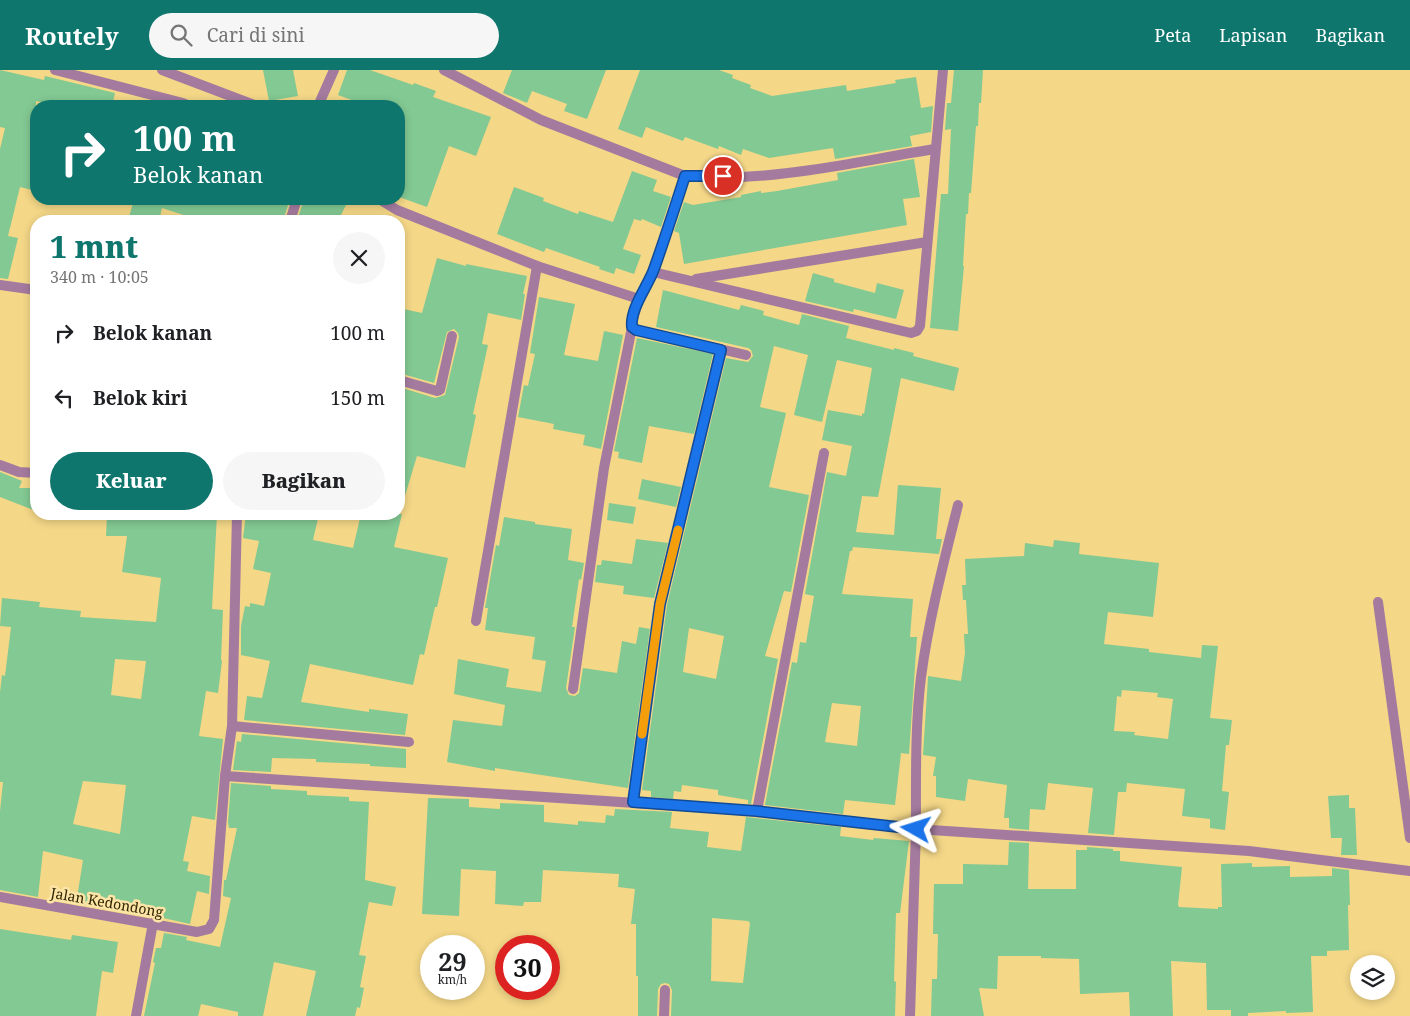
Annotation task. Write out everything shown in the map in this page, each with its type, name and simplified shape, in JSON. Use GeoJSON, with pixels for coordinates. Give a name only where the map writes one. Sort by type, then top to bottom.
{"type":"FeatureCollection","features":[{"type":"Feature","properties":{"kind":"street"},"geometry":{"type":"LineString","coordinates":[[55,70],[171,100]]}},
{"type":"Feature","properties":{"kind":"street"},"geometry":{"type":"LineString","coordinates":[[162,70],[180,73],[243,100]]}},
{"type":"Feature","properties":{"kind":"street"},"geometry":{"type":"LineString","coordinates":[[324,70],[329,82]]}},
{"type":"Feature","properties":{"kind":"street"},"geometry":{"type":"LineString","coordinates":[[321,100],[334,70]]}},
{"type":"Feature","properties":{"kind":"street"},"geometry":{"type":"LineString","coordinates":[[444,70],[541,120],[685,176],[742,177],[782,173],[935,149]]}},
{"type":"Feature","properties":{"kind":"street"},"geometry":{"type":"LineString","coordinates":[[653,272],[911,333],[918,331],[920,326],[943,70]]}},
{"type":"Feature","properties":{"kind":"street"},"geometry":{"type":"LineString","coordinates":[[573,689],[604,468],[632,322],[639,299],[653,272],[685,176]]}},
{"type":"Feature","properties":{"kind":"street"},"geometry":{"type":"LineString","coordinates":[[389,205],[397,210],[537,266],[639,299]]}},
{"type":"Feature","properties":{"kind":"street"},"geometry":{"type":"LineString","coordinates":[[691,280],[927,242]]}},
{"type":"Feature","properties":{"kind":"street"},"geometry":{"type":"LineString","coordinates":[[476,621],[537,266]]}},
{"type":"Feature","properties":{"kind":"street"},"geometry":{"type":"LineString","coordinates":[[0,285],[30,289]]}},
{"type":"Feature","properties":{"kind":"street"},"geometry":{"type":"LineString","coordinates":[[632,327],[636,330],[746,355]]}},
{"type":"Feature","properties":{"kind":"street"},"geometry":{"type":"LineString","coordinates":[[405,382],[437,391],[440,390],[452,336]]}},
{"type":"Feature","properties":{"kind":"street"},"geometry":{"type":"LineString","coordinates":[[633,802],[660,604],[721,350]]}},
{"type":"Feature","properties":{"kind":"street"},"geometry":{"type":"LineString","coordinates":[[756,811],[824,453]]}},
{"type":"Feature","properties":{"kind":"street"},"geometry":{"type":"LineString","coordinates":[[0,465],[20,472],[30,473]]}},
{"type":"Feature","properties":{"kind":"street"},"geometry":{"type":"LineString","coordinates":[[910,1016],[917,731],[921,678],[937,589],[958,505]]}},
{"type":"Feature","properties":{"kind":"street"},"geometry":{"type":"LineString","coordinates":[[237,520],[232,726],[225,776],[756,811],[916,829],[1249,851],[1410,871]]}},
{"type":"Feature","properties":{"kind":"street"},"geometry":{"type":"LineString","coordinates":[[1378,602],[1410,838]]}},
{"type":"Feature","properties":{"kind":"street"},"geometry":{"type":"LineString","coordinates":[[232,726],[409,742]]}},
{"type":"Feature","properties":{"kind":"street","name":"Jalan Kedondong"},"geometry":{"type":"LineString","coordinates":[[0,897],[197,932],[209,929],[214,920],[225,776]]}},
{"type":"Feature","properties":{"kind":"street"},"geometry":{"type":"LineString","coordinates":[[136,1016],[153,923]]}},
{"type":"Feature","properties":{"kind":"street"},"geometry":{"type":"LineString","coordinates":[[664,1016],[665,990]]}},
{"type":"Feature","properties":{"kind":"building"},"geometry":{"type":"Polygon","coordinates":[[[0,70],[44,80],[45,76],[115,93],[113,100],[30,100],[30,190],[20,187],[8,236],[18,238],[8,279],[0,278],[0,149],[5,128],[0,127],[0,70]]]}},
{"type":"Feature","properties":{"kind":"building"},"geometry":{"type":"Polygon","coordinates":[[[263,70],[293,70],[298,96],[269,100],[263,70]]]}},
{"type":"Feature","properties":{"kind":"building"},"geometry":{"type":"Polygon","coordinates":[[[347,70],[370,70],[436,91],[433,97],[491,117],[476,156],[449,146],[427,207],[405,199],[405,100],[352,100],[338,95],[347,70]]]}},
{"type":"Feature","properties":{"kind":"building"},"geometry":{"type":"Polygon","coordinates":[[[512,70],[606,70],[587,119],[564,111],[567,104],[532,91],[527,103],[503,93],[512,70]]]}},
{"type":"Feature","properties":{"kind":"building"},"geometry":{"type":"Polygon","coordinates":[[[640,70],[719,70],[733,75],[732,78],[751,85],[750,88],[772,96],[846,85],[847,91],[896,83],[895,80],[916,77],[921,108],[933,106],[931,132],[910,136],[912,146],[835,159],[833,148],[769,158],[743,149],[741,155],[719,146],[718,149],[685,137],[683,141],[646,127],[642,138],[618,129],[640,70]]]}},
{"type":"Feature","properties":{"kind":"building"},"geometry":{"type":"Polygon","coordinates":[[[954,70],[983,70],[981,103],[979,103],[978,126],[976,126],[971,193],[969,193],[968,214],[966,214],[964,266],[958,331],[930,328],[941,194],[948,194],[951,129],[945,130],[947,103],[951,103],[954,70]]]}},
{"type":"Feature","properties":{"kind":"building"},"geometry":{"type":"Polygon","coordinates":[[[914,159],[920,197],[903,199],[907,225],[684,264],[679,233],[674,231],[684,202],[693,205],[741,197],[741,195],[761,191],[761,193],[777,191],[838,180],[837,173],[914,159]]]}},
{"type":"Feature","properties":{"kind":"building"},"geometry":{"type":"Polygon","coordinates":[[[632,171],[657,180],[653,191],[671,197],[661,227],[642,219],[641,221],[634,219],[623,249],[641,255],[634,274],[616,268],[614,274],[599,269],[600,267],[546,248],[544,252],[497,234],[514,187],[544,198],[543,201],[578,214],[579,211],[613,222],[632,171]]]}},
{"type":"Feature","properties":{"kind":"building"},"geometry":{"type":"Polygon","coordinates":[[[132,205],[288,205],[285,215],[184,215],[162,208],[160,215],[130,215],[132,205]]]}},
{"type":"Feature","properties":{"kind":"building"},"geometry":{"type":"Polygon","coordinates":[[[302,205],[346,205],[341,215],[299,215],[302,205]]]}},
{"type":"Feature","properties":{"kind":"building"},"geometry":{"type":"Polygon","coordinates":[[[437,258],[466,266],[466,264],[527,276],[523,294],[525,294],[521,320],[488,313],[482,344],[488,345],[473,414],[476,415],[465,468],[417,456],[405,496],[405,389],[435,398],[445,395],[459,337],[454,329],[447,332],[434,383],[405,375],[405,309],[422,313],[437,258]]]}},
{"type":"Feature","properties":{"kind":"building"},"geometry":{"type":"Polygon","coordinates":[[[813,273],[834,279],[834,282],[875,293],[877,283],[904,290],[896,319],[854,309],[853,312],[805,301],[813,273]]]}},
{"type":"Feature","properties":{"kind":"building"},"geometry":{"type":"Polygon","coordinates":[[[663,290],[739,310],[741,305],[764,311],[763,315],[799,325],[802,314],[849,326],[846,338],[914,353],[913,356],[959,368],[954,391],[901,378],[878,497],[862,496],[856,532],[894,535],[898,485],[941,488],[936,539],[942,539],[939,554],[853,547],[852,551],[850,551],[842,594],[913,599],[910,637],[917,637],[909,754],[901,753],[895,805],[845,800],[843,814],[765,805],[792,662],[797,663],[800,642],[806,643],[814,596],[805,594],[827,472],[846,476],[852,446],[822,440],[828,410],[862,416],[862,413],[864,414],[872,368],[837,360],[822,422],[794,415],[808,355],[774,346],[760,407],[786,413],[769,487],[809,495],[791,592],[784,591],[765,656],[778,659],[751,804],[748,804],[748,800],[718,795],[718,790],[682,785],[681,792],[674,791],[673,799],[651,797],[651,791],[642,790],[667,605],[726,358],[748,362],[753,356],[748,348],[656,327],[663,290]],[[689,628],[683,672],[716,679],[724,636],[689,628]],[[832,703],[825,742],[857,746],[861,706],[832,703]]]}},
{"type":"Feature","properties":{"kind":"building"},"geometry":{"type":"Polygon","coordinates":[[[539,297],[575,304],[564,355],[598,361],[604,331],[623,335],[601,449],[583,445],[585,435],[553,429],[554,424],[518,417],[524,385],[528,386],[535,354],[530,353],[539,297]]]}},
{"type":"Feature","properties":{"kind":"building"},"geometry":{"type":"Polygon","coordinates":[[[637,338],[713,354],[694,434],[649,426],[642,463],[618,458],[619,452],[614,451],[637,338]]]}},
{"type":"Feature","properties":{"kind":"building"},"geometry":{"type":"Polygon","coordinates":[[[0,472],[22,481],[19,488],[30,488],[30,509],[0,497],[0,472]]]}},
{"type":"Feature","properties":{"kind":"building"},"geometry":{"type":"Polygon","coordinates":[[[642,479],[681,487],[676,507],[638,499],[642,479]]]}},
{"type":"Feature","properties":{"kind":"building"},"geometry":{"type":"Polygon","coordinates":[[[609,503],[636,507],[633,524],[607,520],[609,503]]]}},
{"type":"Feature","properties":{"kind":"building"},"geometry":{"type":"Polygon","coordinates":[[[504,517],[535,522],[535,524],[572,529],[568,560],[584,563],[581,580],[579,579],[572,627],[575,627],[566,688],[569,695],[575,696],[579,693],[583,668],[617,673],[622,641],[636,644],[639,627],[650,629],[628,788],[495,768],[495,771],[447,762],[453,720],[502,726],[505,705],[454,694],[458,659],[509,669],[506,687],[541,692],[546,661],[532,659],[535,637],[485,630],[488,608],[485,608],[496,545],[499,546],[504,517]]]}},
{"type":"Feature","properties":{"kind":"building"},"geometry":{"type":"Polygon","coordinates":[[[107,520],[217,520],[212,609],[223,610],[222,661],[218,693],[206,691],[199,736],[223,739],[215,820],[192,816],[183,861],[189,862],[187,871],[210,876],[209,894],[197,891],[190,924],[123,909],[122,912],[76,904],[83,860],[43,851],[38,897],[0,890],[0,811],[3,782],[0,782],[0,692],[2,675],[5,676],[11,627],[0,626],[2,598],[40,602],[39,607],[81,611],[80,617],[156,622],[161,578],[122,572],[127,536],[106,536],[107,520]],[[115,659],[111,695],[141,699],[146,661],[115,659]],[[83,781],[73,824],[120,834],[126,785],[83,781]]]}},
{"type":"Feature","properties":{"kind":"building"},"geometry":{"type":"Polygon","coordinates":[[[245,520],[318,520],[313,540],[353,548],[360,520],[401,520],[394,547],[448,558],[424,655],[420,654],[413,685],[310,664],[301,702],[369,712],[369,709],[408,714],[405,735],[244,720],[247,696],[262,698],[270,661],[241,655],[241,626],[245,606],[250,607],[250,603],[264,606],[271,573],[253,569],[259,541],[243,538],[245,520]]]}},
{"type":"Feature","properties":{"kind":"building"},"geometry":{"type":"Polygon","coordinates":[[[636,539],[668,543],[654,598],[623,594],[624,586],[595,582],[597,565],[601,565],[602,560],[632,564],[636,539]]]}},
{"type":"Feature","properties":{"kind":"building"},"geometry":{"type":"Polygon","coordinates":[[[1054,540],[1080,543],[1079,554],[1159,563],[1153,617],[1108,612],[1104,644],[1201,658],[1202,645],[1218,646],[1210,718],[1232,720],[1229,745],[1226,745],[1222,791],[1229,792],[1225,830],[1210,828],[1210,819],[1182,816],[1185,789],[1127,783],[1126,792],[1118,792],[1114,835],[1088,833],[1093,788],[1048,783],[1045,810],[1030,809],[1029,830],[1009,828],[1009,818],[1004,818],[1007,785],[968,779],[965,801],[936,797],[936,776],[933,776],[936,757],[923,755],[928,676],[961,681],[965,653],[964,634],[968,634],[966,600],[963,600],[962,585],[966,585],[965,559],[1024,556],[1025,543],[1053,547],[1054,540]],[[1122,690],[1121,697],[1117,696],[1114,731],[1135,732],[1134,735],[1168,739],[1173,699],[1157,697],[1158,693],[1122,690]]]}},
{"type":"Feature","properties":{"kind":"building"},"geometry":{"type":"Polygon","coordinates":[[[242,734],[406,749],[406,768],[370,766],[370,764],[316,762],[316,759],[272,758],[271,772],[233,770],[237,741],[241,742],[242,734]]]}},
{"type":"Feature","properties":{"kind":"building"},"geometry":{"type":"Polygon","coordinates":[[[231,783],[271,786],[271,789],[307,791],[307,795],[349,797],[349,801],[369,802],[365,880],[396,887],[392,906],[369,902],[359,955],[366,956],[360,987],[364,988],[360,1008],[357,1007],[355,1016],[306,1016],[316,971],[274,962],[263,1016],[238,1016],[238,1012],[201,1004],[198,1016],[144,1016],[155,963],[153,962],[156,948],[161,948],[164,933],[187,937],[186,940],[220,947],[231,898],[223,896],[224,880],[226,880],[237,828],[229,828],[228,822],[231,783]]]}},
{"type":"Feature","properties":{"kind":"building"},"geometry":{"type":"Polygon","coordinates":[[[1349,795],[1349,808],[1355,808],[1357,855],[1341,855],[1342,838],[1331,838],[1328,796],[1349,795]]]}},
{"type":"Feature","properties":{"kind":"building"},"geometry":{"type":"Polygon","coordinates":[[[428,798],[469,799],[469,807],[500,809],[500,803],[544,805],[544,822],[578,825],[578,821],[605,823],[606,815],[614,816],[615,809],[672,812],[670,828],[709,832],[707,847],[741,851],[746,817],[841,827],[840,836],[873,840],[874,838],[909,841],[900,913],[896,913],[895,1016],[671,1016],[672,990],[669,984],[665,983],[661,984],[658,989],[657,1016],[638,1016],[636,924],[631,924],[635,889],[618,887],[619,874],[543,870],[541,902],[524,902],[523,906],[495,904],[496,871],[461,869],[459,916],[422,914],[428,798]],[[712,918],[711,981],[743,983],[750,923],[748,921],[712,918]]]}},
{"type":"Feature","properties":{"kind":"building"},"geometry":{"type":"Polygon","coordinates":[[[1009,842],[1029,843],[1028,889],[1076,889],[1076,850],[1087,850],[1087,847],[1120,851],[1120,861],[1182,867],[1179,907],[1218,909],[1218,907],[1222,907],[1221,864],[1252,863],[1252,867],[1290,866],[1290,877],[1332,876],[1332,868],[1349,870],[1349,950],[1327,951],[1327,956],[1311,956],[1313,1012],[1286,1013],[1286,1011],[1248,1013],[1248,1016],[1231,1016],[1231,1010],[1207,1010],[1206,963],[1171,961],[1173,1016],[1130,1016],[1129,992],[1080,994],[1079,959],[1041,958],[1041,956],[998,956],[997,989],[979,988],[984,1016],[931,1016],[932,979],[937,979],[938,934],[933,934],[934,884],[963,884],[963,864],[1008,865],[1009,842]]]}},
{"type":"Feature","properties":{"kind":"building"},"geometry":{"type":"Polygon","coordinates":[[[0,929],[71,940],[72,935],[118,942],[113,973],[102,971],[96,1016],[0,1016],[0,929]]]}},
{"type":"Feature","properties":{"kind":"slow traffic"},"geometry":{"type":"LineString","coordinates":[[642,734],[660,604],[678,530]]}},
{"type":"Feature","properties":{"kind":"route"},"geometry":{"type":"LineString","coordinates":[[723,176],[685,176],[653,272],[639,299],[632,322],[632,327],[636,330],[721,350],[660,604],[633,802],[756,811],[916,829]]}}]}
